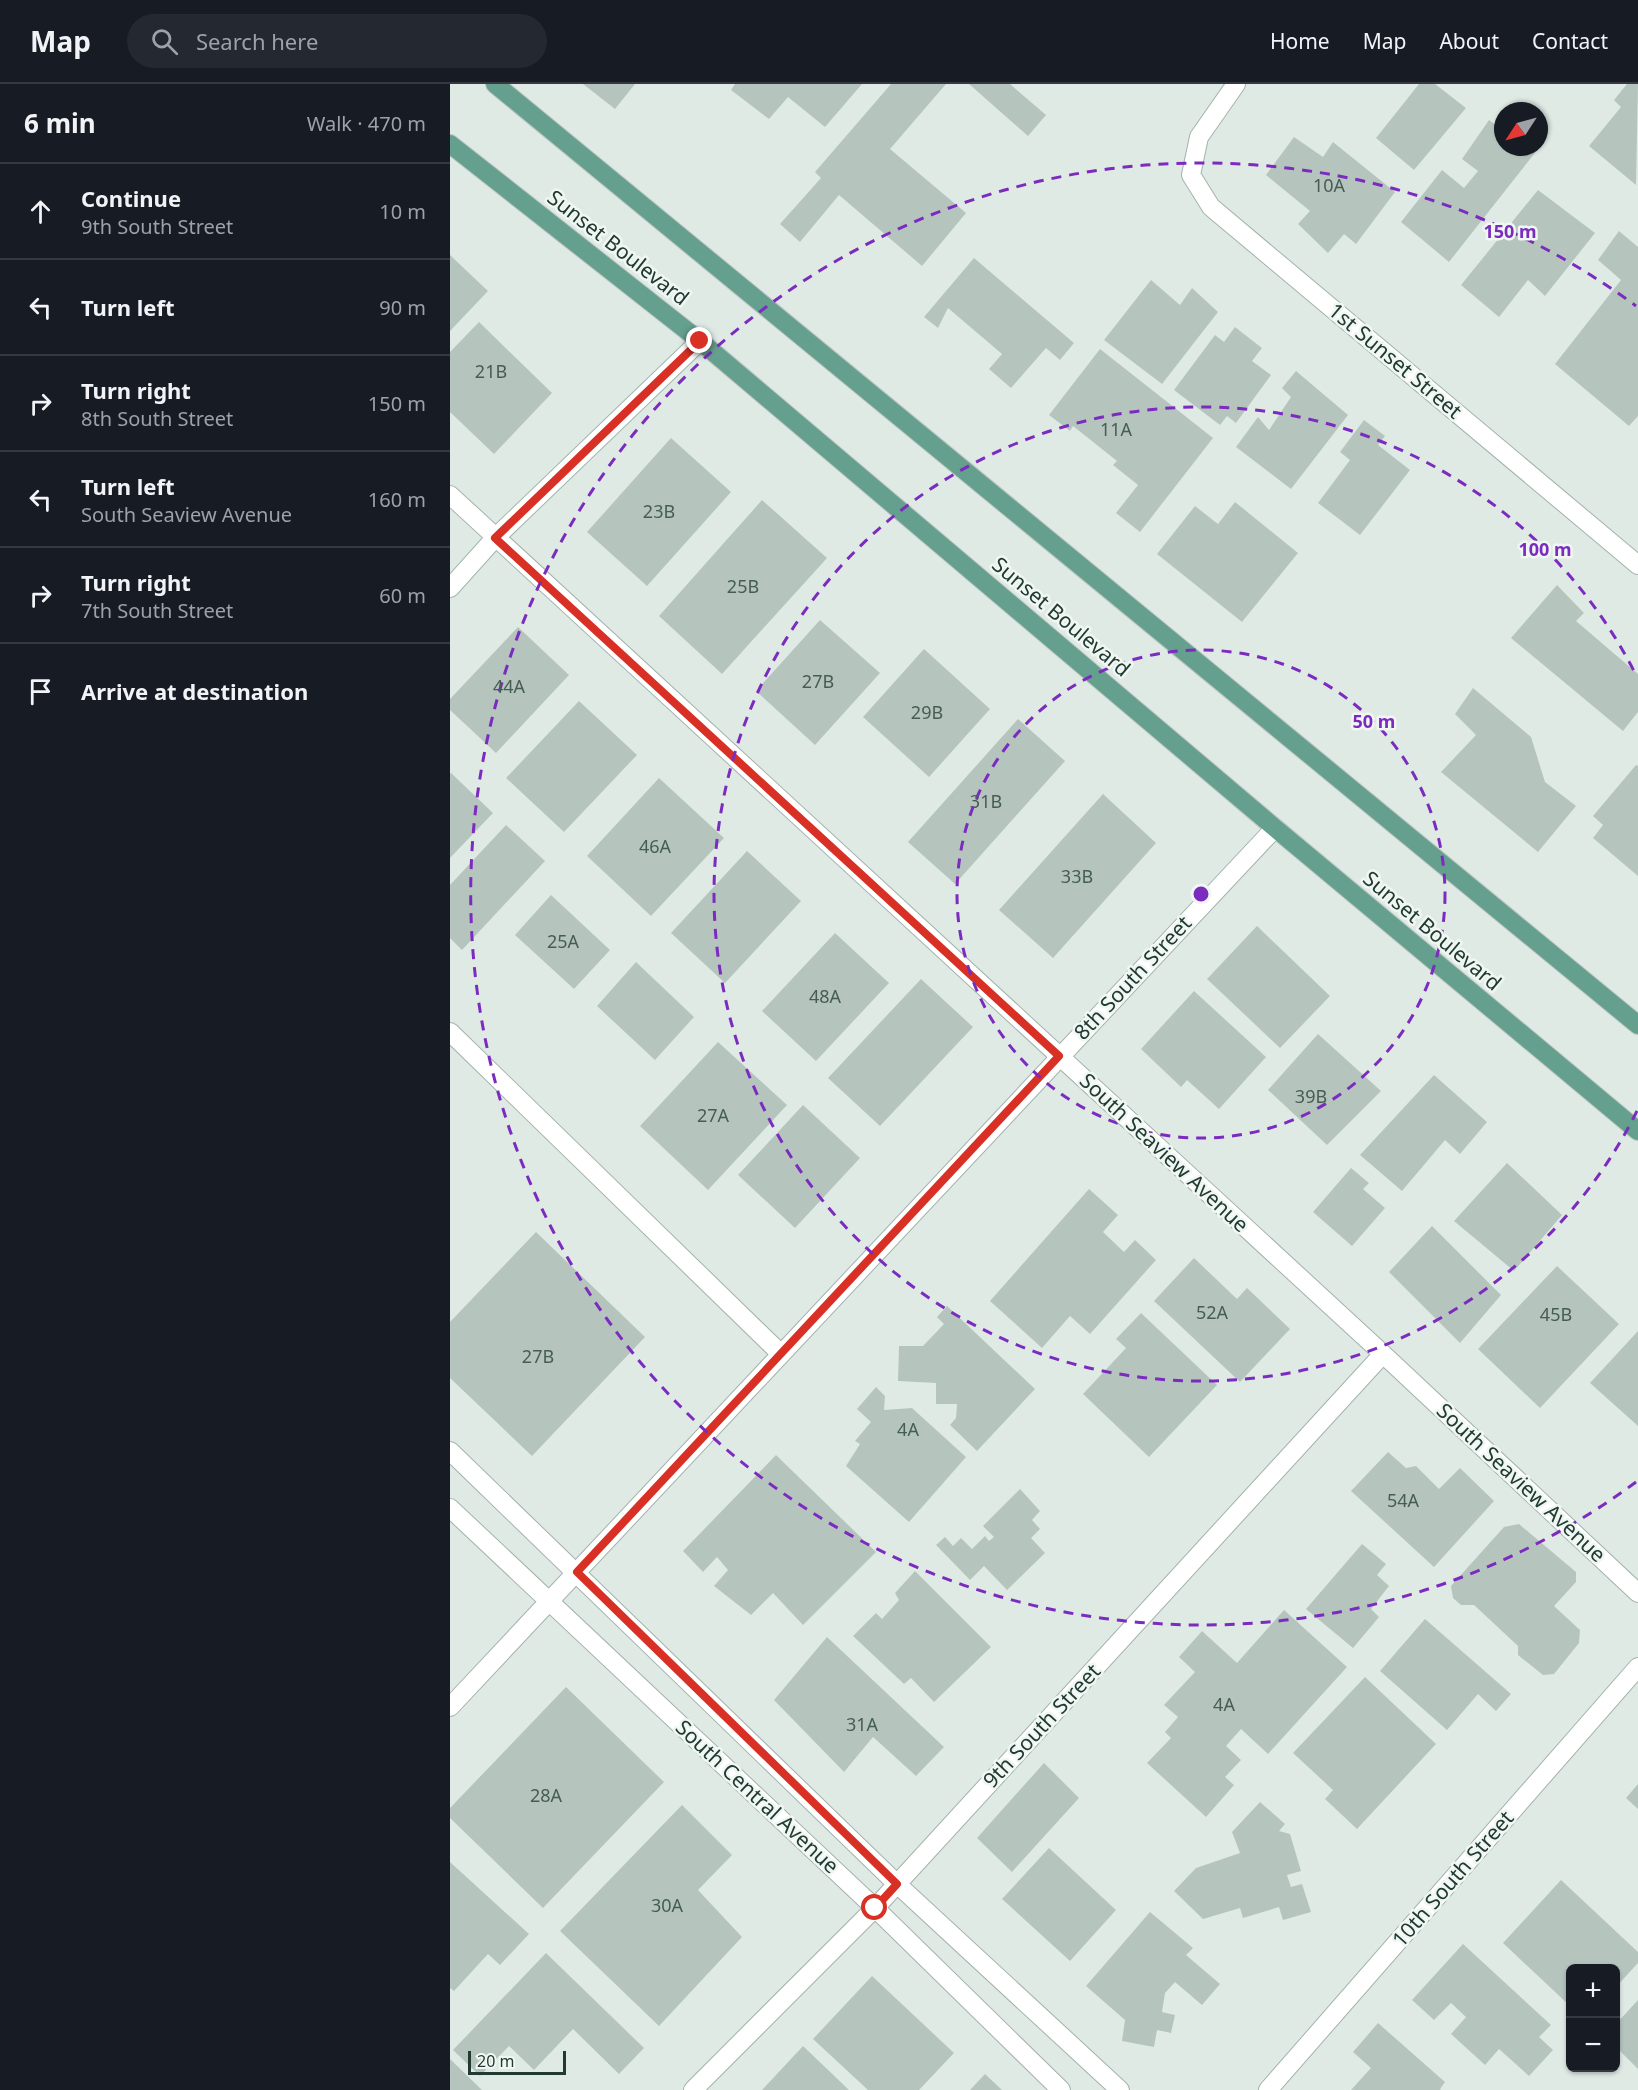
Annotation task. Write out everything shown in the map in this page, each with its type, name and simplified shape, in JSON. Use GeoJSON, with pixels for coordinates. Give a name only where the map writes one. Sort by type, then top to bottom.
{"type":"FeatureCollection","features":[{"type":"Feature","properties":{"kind":"main road"},"geometry":{"type":"LineString","coordinates":[[495,84],[1638,1025]]}},
{"type":"Feature","properties":{"kind":"main road","name":"Sunset Boulevard"},"geometry":{"type":"LineString","coordinates":[[450,144],[700,341],[1275,828],[1638,1131]]}},
{"type":"Feature","properties":{"kind":"street","name":"1st Sunset Street"},"geometry":{"type":"LineString","coordinates":[[1236,84],[1199,137],[1191,175],[1211,207],[1638,565]]}},
{"type":"Feature","properties":{"kind":"street"},"geometry":{"type":"LineString","coordinates":[[450,588],[495,538],[700,341]]}},
{"type":"Feature","properties":{"kind":"street","name":"South Seaview Avenue"},"geometry":{"type":"LineString","coordinates":[[450,495],[1383,1354],[1638,1593]]}},
{"type":"Feature","properties":{"kind":"street","name":"8th South Street"},"geometry":{"type":"LineString","coordinates":[[450,1707],[1275,828]]}},
{"type":"Feature","properties":{"kind":"street"},"geometry":{"type":"LineString","coordinates":[[450,1032],[781,1354]]}},
{"type":"Feature","properties":{"kind":"street","name":"9th South Street"},"geometry":{"type":"LineString","coordinates":[[693,2090],[875,1908],[1383,1354]]}},
{"type":"Feature","properties":{"kind":"street"},"geometry":{"type":"LineString","coordinates":[[450,1451],[897,1884],[1120,2090]]}},
{"type":"Feature","properties":{"kind":"street","name":"South Central Avenue"},"geometry":{"type":"LineString","coordinates":[[450,1508],[875,1908],[1061,2090]]}},
{"type":"Feature","properties":{"kind":"street","name":"10th South Street"},"geometry":{"type":"LineString","coordinates":[[1268,2090],[1638,1667]]}},
{"type":"Feature","properties":{"kind":"building"},"geometry":{"type":"Polygon","coordinates":[[[583,84],[635,84],[615,109],[583,84]]]}},
{"type":"Feature","properties":{"kind":"building"},"geometry":{"type":"Polygon","coordinates":[[[735,84],[862,84],[825,127],[788,97],[769,119],[731,90],[735,84]]]}},
{"type":"Feature","properties":{"kind":"building"},"geometry":{"type":"Polygon","coordinates":[[[891,84],[946,84],[890,149],[966,213],[922,266],[839,195],[800,242],[780,224],[821,178],[815,172],[891,84]]]}},
{"type":"Feature","properties":{"kind":"building"},"geometry":{"type":"Polygon","coordinates":[[[969,84],[1010,84],[1046,115],[1028,136],[969,84]]]}},
{"type":"Feature","properties":{"kind":"building"},"geometry":{"type":"Polygon","coordinates":[[[1419,84],[1435,84],[1466,108],[1414,170],[1376,138],[1419,84]]]}},
{"type":"Feature","properties":{"kind":"building"},"geometry":{"type":"Polygon","coordinates":[[[1627,84],[1638,84],[1636,185],[1589,146],[1621,107],[1614,100],[1627,84]]]}},
{"type":"Feature","properties":{"kind":"building"},"geometry":{"type":"Polygon","coordinates":[[[1489,120],[1494,124],[1494,156],[1532,156],[1449,262],[1401,222],[1442,170],[1464,188],[1478,171],[1462,159],[1489,120]]]}},
{"type":"Feature","properties":{"kind":"building"},"geometry":{"type":"Polygon","coordinates":[[[1294,137],[1323,157],[1333,142],[1395,192],[1356,244],[1344,234],[1328,253],[1298,224],[1310,211],[1266,175],[1294,137]]]}},
{"type":"Feature","properties":{"kind":"building"},"geometry":{"type":"Polygon","coordinates":[[[1538,190],[1595,233],[1545,296],[1528,280],[1499,317],[1461,285],[1538,190]]]}},
{"type":"Feature","properties":{"kind":"building"},"geometry":{"type":"Polygon","coordinates":[[[1619,231],[1638,247],[1638,416],[1629,426],[1555,364],[1621,280],[1598,260],[1619,231]]]}},
{"type":"Feature","properties":{"kind":"building"},"geometry":{"type":"Polygon","coordinates":[[[450,255],[488,291],[450,331],[450,255]]]}},
{"type":"Feature","properties":{"kind":"building"},"geometry":{"type":"Polygon","coordinates":[[[974,258],[1074,343],[1060,360],[1046,348],[1011,388],[989,369],[1002,354],[948,308],[938,328],[924,317],[974,258]]]}},
{"type":"Feature","properties":{"kind":"building"},"geometry":{"type":"Polygon","coordinates":[[[1151,280],[1180,305],[1192,288],[1218,312],[1162,384],[1104,340],[1151,280]]]}},
{"type":"Feature","properties":{"kind":"building"},"geometry":{"type":"Polygon","coordinates":[[[479,322],[552,393],[494,454],[450,412],[450,352],[479,322]]]}},
{"type":"Feature","properties":{"kind":"building"},"geometry":{"type":"Polygon","coordinates":[[[1235,327],[1262,348],[1252,361],[1271,375],[1236,423],[1227,416],[1220,425],[1174,390],[1215,335],[1224,342],[1235,327]]]}},
{"type":"Feature","properties":{"kind":"building"},"geometry":{"type":"Polygon","coordinates":[[[1100,349],[1213,438],[1140,532],[1116,513],[1138,485],[1113,465],[1117,461],[1073,426],[1070,431],[1049,415],[1100,349]]]}},
{"type":"Feature","properties":{"kind":"building"},"geometry":{"type":"Polygon","coordinates":[[[1296,371],[1348,415],[1291,489],[1236,447],[1258,417],[1269,430],[1291,397],[1282,388],[1296,371]]]}},
{"type":"Feature","properties":{"kind":"building"},"geometry":{"type":"Polygon","coordinates":[[[1364,420],[1385,436],[1378,445],[1410,470],[1360,535],[1318,503],[1350,460],[1340,452],[1364,420]]]}},
{"type":"Feature","properties":{"kind":"building"},"geometry":{"type":"Polygon","coordinates":[[[671,438],[731,492],[647,586],[587,532],[671,438]]]}},
{"type":"Feature","properties":{"kind":"building"},"geometry":{"type":"Polygon","coordinates":[[[762,500],[827,558],[722,674],[659,616],[762,500]]]}},
{"type":"Feature","properties":{"kind":"building"},"geometry":{"type":"Polygon","coordinates":[[[1235,502],[1298,553],[1242,622],[1157,554],[1195,506],[1218,524],[1235,502]]]}},
{"type":"Feature","properties":{"kind":"building"},"geometry":{"type":"Polygon","coordinates":[[[1557,585],[1584,613],[1576,621],[1638,674],[1638,712],[1623,731],[1511,638],[1557,585]]]}},
{"type":"Feature","properties":{"kind":"building"},"geometry":{"type":"Polygon","coordinates":[[[820,620],[880,673],[815,745],[756,691],[820,620]]]}},
{"type":"Feature","properties":{"kind":"building"},"geometry":{"type":"Polygon","coordinates":[[[518,627],[569,675],[496,753],[450,710],[450,699],[518,627]]]}},
{"type":"Feature","properties":{"kind":"building"},"geometry":{"type":"Polygon","coordinates":[[[924,649],[990,709],[929,777],[863,717],[924,649]]]}},
{"type":"Feature","properties":{"kind":"building"},"geometry":{"type":"Polygon","coordinates":[[[1473,688],[1531,737],[1545,782],[1576,806],[1538,852],[1441,772],[1476,735],[1455,714],[1473,688]]]}},
{"type":"Feature","properties":{"kind":"building"},"geometry":{"type":"Polygon","coordinates":[[[579,701],[637,755],[564,832],[506,778],[579,701]]]}},
{"type":"Feature","properties":{"kind":"building"},"geometry":{"type":"Polygon","coordinates":[[[1018,719],[1065,761],[955,884],[908,842],[1018,719]]]}},
{"type":"Feature","properties":{"kind":"building"},"geometry":{"type":"Polygon","coordinates":[[[1636,765],[1638,766],[1638,876],[1593,838],[1603,825],[1593,816],[1636,765]]]}},
{"type":"Feature","properties":{"kind":"building"},"geometry":{"type":"Polygon","coordinates":[[[450,774],[493,813],[450,858],[450,774]]]}},
{"type":"Feature","properties":{"kind":"building"},"geometry":{"type":"Polygon","coordinates":[[[659,778],[724,838],[651,916],[587,856],[659,778]]]}},
{"type":"Feature","properties":{"kind":"building"},"geometry":{"type":"Polygon","coordinates":[[[1103,794],[1156,843],[1053,958],[999,910],[1103,794]]]}},
{"type":"Feature","properties":{"kind":"building"},"geometry":{"type":"Polygon","coordinates":[[[506,825],[545,861],[462,950],[450,938],[450,885],[506,825]]]}},
{"type":"Feature","properties":{"kind":"building"},"geometry":{"type":"Polygon","coordinates":[[[747,851],[801,901],[725,983],[671,933],[747,851]]]}},
{"type":"Feature","properties":{"kind":"building"},"geometry":{"type":"Polygon","coordinates":[[[551,895],[610,950],[574,989],[515,935],[551,895]]]}},
{"type":"Feature","properties":{"kind":"building"},"geometry":{"type":"Polygon","coordinates":[[[1257,926],[1330,996],[1280,1048],[1207,979],[1257,926]]]}},
{"type":"Feature","properties":{"kind":"building"},"geometry":{"type":"Polygon","coordinates":[[[835,933],[889,983],[816,1061],[762,1011],[835,933]]]}},
{"type":"Feature","properties":{"kind":"building"},"geometry":{"type":"Polygon","coordinates":[[[636,962],[694,1017],[655,1060],[597,1006],[636,962]]]}},
{"type":"Feature","properties":{"kind":"building"},"geometry":{"type":"Polygon","coordinates":[[[921,979],[973,1027],[880,1126],[828,1078],[921,979]]]}},
{"type":"Feature","properties":{"kind":"building"},"geometry":{"type":"Polygon","coordinates":[[[1194,991],[1266,1057],[1219,1109],[1187,1080],[1181,1087],[1141,1049],[1194,991]]]}},
{"type":"Feature","properties":{"kind":"building"},"geometry":{"type":"Polygon","coordinates":[[[1318,1034],[1381,1091],[1327,1145],[1268,1090],[1318,1034]]]}},
{"type":"Feature","properties":{"kind":"building"},"geometry":{"type":"Polygon","coordinates":[[[718,1042],[787,1105],[708,1190],[640,1126],[718,1042]]]}},
{"type":"Feature","properties":{"kind":"building"},"geometry":{"type":"Polygon","coordinates":[[[1434,1075],[1487,1122],[1460,1154],[1445,1140],[1402,1191],[1360,1155],[1434,1075]]]}},
{"type":"Feature","properties":{"kind":"building"},"geometry":{"type":"Polygon","coordinates":[[[803,1105],[860,1158],[795,1228],[738,1175],[803,1105]]]}},
{"type":"Feature","properties":{"kind":"building"},"geometry":{"type":"Polygon","coordinates":[[[1507,1163],[1562,1215],[1514,1271],[1454,1221],[1507,1163]]]}},
{"type":"Feature","properties":{"kind":"building"},"geometry":{"type":"Polygon","coordinates":[[[1351,1168],[1369,1183],[1363,1189],[1385,1208],[1352,1246],[1313,1212],[1351,1168]]]}},
{"type":"Feature","properties":{"kind":"building"},"geometry":{"type":"Polygon","coordinates":[[[1089,1189],[1118,1215],[1103,1232],[1124,1252],[1135,1240],[1156,1260],[1090,1334],[1070,1316],[1042,1348],[990,1301],[1089,1189]]]}},
{"type":"Feature","properties":{"kind":"building"},"geometry":{"type":"Polygon","coordinates":[[[1432,1226],[1501,1295],[1460,1343],[1389,1272],[1432,1226]]]}},
{"type":"Feature","properties":{"kind":"building"},"geometry":{"type":"Polygon","coordinates":[[[536,1232],[645,1337],[532,1456],[450,1378],[450,1322],[536,1232]]]}},
{"type":"Feature","properties":{"kind":"building"},"geometry":{"type":"Polygon","coordinates":[[[1194,1258],[1237,1299],[1247,1288],[1290,1329],[1240,1382],[1154,1301],[1194,1258]]]}},
{"type":"Feature","properties":{"kind":"building"},"geometry":{"type":"Polygon","coordinates":[[[1557,1266],[1619,1324],[1540,1408],[1478,1349],[1557,1266]]]}},
{"type":"Feature","properties":{"kind":"building"},"geometry":{"type":"Polygon","coordinates":[[[947,1306],[1035,1389],[977,1451],[950,1425],[956,1418],[957,1404],[936,1404],[936,1383],[898,1381],[899,1346],[923,1346],[944,1324],[937,1317],[947,1306]]]}},
{"type":"Feature","properties":{"kind":"building"},"geometry":{"type":"Polygon","coordinates":[[[1141,1313],[1217,1385],[1149,1457],[1083,1394],[1126,1348],[1116,1339],[1141,1313]]]}},
{"type":"Feature","properties":{"kind":"building"},"geometry":{"type":"Polygon","coordinates":[[[1638,1331],[1638,1426],[1590,1383],[1638,1331]]]}},
{"type":"Feature","properties":{"kind":"building"},"geometry":{"type":"Polygon","coordinates":[[[876,1387],[885,1396],[884,1410],[912,1408],[966,1457],[909,1522],[846,1466],[860,1444],[855,1441],[871,1422],[857,1409],[876,1387]]]}},
{"type":"Feature","properties":{"kind":"building"},"geometry":{"type":"Polygon","coordinates":[[[1388,1452],[1406,1468],[1416,1466],[1439,1489],[1460,1468],[1494,1501],[1434,1567],[1351,1491],[1388,1452]]]}},
{"type":"Feature","properties":{"kind":"building"},"geometry":{"type":"Polygon","coordinates":[[[776,1455],[876,1552],[803,1625],[773,1593],[751,1615],[714,1586],[728,1570],[717,1557],[703,1572],[683,1551],[776,1455]]]}},
{"type":"Feature","properties":{"kind":"building"},"geometry":{"type":"Polygon","coordinates":[[[1020,1489],[1040,1511],[1032,1520],[1040,1529],[1031,1538],[1045,1553],[1007,1590],[984,1566],[970,1580],[936,1545],[945,1537],[953,1546],[961,1538],[972,1549],[985,1536],[989,1541],[994,1537],[983,1526],[1020,1489]]]}},
{"type":"Feature","properties":{"kind":"building"},"geometry":{"type":"Polygon","coordinates":[[[1519,1524],[1576,1572],[1576,1582],[1554,1606],[1580,1630],[1579,1643],[1554,1674],[1543,1675],[1518,1655],[1518,1646],[1474,1605],[1461,1605],[1453,1598],[1451,1586],[1504,1527],[1519,1524]]]}},
{"type":"Feature","properties":{"kind":"building"},"geometry":{"type":"Polygon","coordinates":[[[1362,1544],[1386,1564],[1377,1575],[1389,1586],[1371,1609],[1379,1617],[1353,1648],[1306,1609],[1362,1544]]]}},
{"type":"Feature","properties":{"kind":"building"},"geometry":{"type":"Polygon","coordinates":[[[915,1571],[991,1647],[934,1702],[911,1678],[904,1684],[853,1636],[876,1613],[882,1619],[899,1600],[895,1593],[915,1571]]]}},
{"type":"Feature","properties":{"kind":"building"},"geometry":{"type":"Polygon","coordinates":[[[1284,1610],[1347,1667],[1268,1754],[1241,1729],[1226,1746],[1241,1760],[1225,1777],[1234,1785],[1206,1817],[1147,1763],[1171,1738],[1165,1732],[1178,1717],[1164,1705],[1195,1672],[1179,1657],[1202,1631],[1237,1663],[1284,1610]]]}},
{"type":"Feature","properties":{"kind":"building"},"geometry":{"type":"Polygon","coordinates":[[[1425,1619],[1511,1694],[1496,1711],[1478,1694],[1447,1730],[1380,1671],[1425,1619]]]}},
{"type":"Feature","properties":{"kind":"building"},"geometry":{"type":"Polygon","coordinates":[[[827,1637],[944,1747],[916,1776],[873,1737],[844,1772],[774,1700],[827,1637]]]}},
{"type":"Feature","properties":{"kind":"building"},"geometry":{"type":"Polygon","coordinates":[[[1365,1677],[1436,1744],[1357,1829],[1325,1799],[1333,1790],[1293,1753],[1365,1677]]]}},
{"type":"Feature","properties":{"kind":"building"},"geometry":{"type":"Polygon","coordinates":[[[566,1687],[664,1782],[543,1908],[450,1818],[450,1808],[566,1687]]]}},
{"type":"Feature","properties":{"kind":"building"},"geometry":{"type":"Polygon","coordinates":[[[1044,1763],[1079,1798],[1012,1872],[977,1838],[1044,1763]]]}},
{"type":"Feature","properties":{"kind":"building"},"geometry":{"type":"Polygon","coordinates":[[[1638,1784],[1638,1809],[1626,1798],[1638,1784]]]}},
{"type":"Feature","properties":{"kind":"building"},"geometry":{"type":"Polygon","coordinates":[[[1260,1802],[1285,1824],[1279,1831],[1290,1834],[1301,1871],[1287,1875],[1291,1887],[1302,1884],[1311,1912],[1283,1920],[1279,1907],[1243,1918],[1240,1908],[1203,1919],[1174,1891],[1196,1868],[1240,1853],[1232,1832],[1260,1802]]]}},
{"type":"Feature","properties":{"kind":"building"},"geometry":{"type":"Polygon","coordinates":[[[682,1805],[732,1855],[698,1890],[742,1937],[659,2026],[560,1931],[682,1805]]]}},
{"type":"Feature","properties":{"kind":"building"},"geometry":{"type":"Polygon","coordinates":[[[1049,1848],[1116,1910],[1070,1961],[1002,1899],[1049,1848]]]}},
{"type":"Feature","properties":{"kind":"building"},"geometry":{"type":"Polygon","coordinates":[[[450,1862],[529,1934],[500,1965],[488,1954],[454,1991],[450,1988],[450,1862]]]}},
{"type":"Feature","properties":{"kind":"building"},"geometry":{"type":"Polygon","coordinates":[[[1561,1880],[1638,1952],[1638,1963],[1620,1983],[1620,1964],[1566,1964],[1566,2002],[1503,1943],[1561,1880]]]}},
{"type":"Feature","properties":{"kind":"building"},"geometry":{"type":"Polygon","coordinates":[[[1150,1912],[1193,1948],[1186,1955],[1220,1984],[1202,2005],[1175,1982],[1165,1993],[1162,2012],[1175,2015],[1171,2033],[1157,2030],[1154,2047],[1122,2041],[1125,2020],[1086,1986],[1150,1912]]]}},
{"type":"Feature","properties":{"kind":"building"},"geometry":{"type":"Polygon","coordinates":[[[1463,1944],[1551,2025],[1539,2037],[1553,2050],[1529,2076],[1499,2049],[1485,2065],[1451,2034],[1466,2017],[1451,2003],[1434,2020],[1412,2000],[1463,1944]]]}},
{"type":"Feature","properties":{"kind":"building"},"geometry":{"type":"Polygon","coordinates":[[[546,1953],[644,2048],[619,2074],[573,2029],[534,2070],[509,2046],[480,2076],[453,2050],[546,1953]]]}},
{"type":"Feature","properties":{"kind":"building"},"geometry":{"type":"Polygon","coordinates":[[[872,1976],[954,2053],[919,2090],[868,2090],[813,2039],[872,1976]]]}},
{"type":"Feature","properties":{"kind":"building"},"geometry":{"type":"Polygon","coordinates":[[[1638,2000],[1638,2069],[1620,2051],[1620,2020],[1638,2000]]]}},
{"type":"Feature","properties":{"kind":"building"},"geometry":{"type":"Polygon","coordinates":[[[1378,2023],[1445,2082],[1441,2090],[1351,2090],[1371,2068],[1353,2052],[1378,2023]]]}},
{"type":"Feature","properties":{"kind":"building"},"geometry":{"type":"Polygon","coordinates":[[[803,2046],[849,2090],[762,2090],[803,2046]]]}},
{"type":"Feature","properties":{"kind":"building"},"geometry":{"type":"Polygon","coordinates":[[[450,2059],[482,2090],[450,2090],[450,2059]]]}},
{"type":"Feature","properties":{"kind":"building"},"geometry":{"type":"Polygon","coordinates":[[[985,2074],[1002,2090],[970,2090],[985,2074]]]}},
{"type":"Feature","properties":{"kind":"route"},"geometry":{"type":"LineString","coordinates":[[700,341],[495,538],[824,843],[1059,1056],[577,1572],[897,1884],[875,1908]]}}]}
